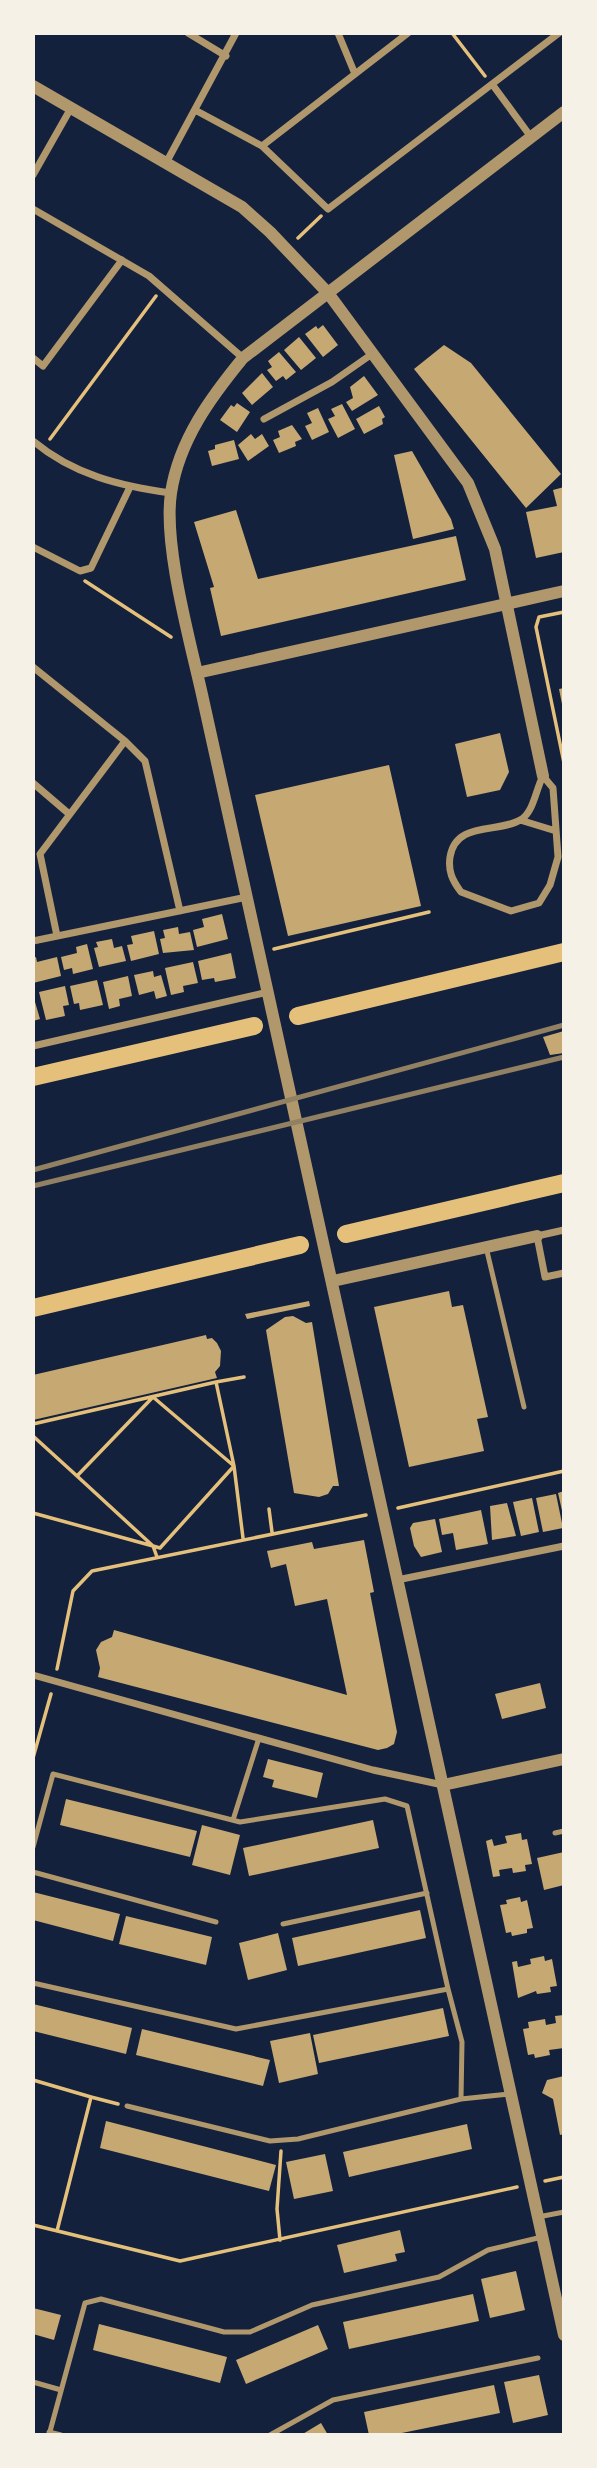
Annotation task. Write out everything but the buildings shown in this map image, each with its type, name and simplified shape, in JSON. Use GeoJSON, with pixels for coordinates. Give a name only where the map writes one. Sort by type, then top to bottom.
{"type":"FeatureCollection","features":[{"type":"Feature","properties":{"kind":"highway"},"geometry":{"type":"LineString","coordinates":[[298,1016],[564,952]]}},
{"type":"Feature","properties":{"kind":"highway"},"geometry":{"type":"LineString","coordinates":[[33,1077],[254,1026]]}},
{"type":"Feature","properties":{"kind":"highway"},"geometry":{"type":"LineString","coordinates":[[346,1234],[564,1183]]}},
{"type":"Feature","properties":{"kind":"highway"},"geometry":{"type":"LineString","coordinates":[[33,1308],[300,1245]]}},
{"type":"Feature","properties":{"kind":"street"},"geometry":{"type":"LineString","coordinates":[[188,33],[226,56]]}},
{"type":"Feature","properties":{"kind":"street"},"geometry":{"type":"LineString","coordinates":[[166,163],[236,33]]}},
{"type":"Feature","properties":{"kind":"street"},"geometry":{"type":"LineString","coordinates":[[338,33],[355,74]]}},
{"type":"Feature","properties":{"kind":"street"},"geometry":{"type":"LineString","coordinates":[[262,146],[408,33]]}},
{"type":"Feature","properties":{"kind":"street"},"geometry":{"type":"LineString","coordinates":[[195,110],[262,146],[328,209],[559,33]]}},
{"type":"Feature","properties":{"kind":"street"},"geometry":{"type":"LineString","coordinates":[[492,85],[531,137]]}},
{"type":"Feature","properties":{"kind":"street"},"geometry":{"type":"LineString","coordinates":[[33,86],[242,207],[328,293],[468,483],[495,550],[543,776],[553,788],[558,858],[550,886],[539,903],[511,911],[461,892],[449,868],[452,849],[463,836],[479,829],[520,820],[528,813],[543,776]]}},
{"type":"Feature","properties":{"kind":"street"},"geometry":{"type":"LineString","coordinates":[[33,175],[71,108]]}},
{"type":"Feature","properties":{"kind":"street"},"geometry":{"type":"LineString","coordinates":[[564,112],[243,358],[216,391],[193,426],[171,493],[172,545],[197,673],[564,2335]]}},
{"type":"Feature","properties":{"kind":"street"},"geometry":{"type":"LineString","coordinates":[[33,209],[122,260],[162,287],[243,358]]}},
{"type":"Feature","properties":{"kind":"street"},"geometry":{"type":"LineString","coordinates":[[33,358],[43,366],[122,260]]}},
{"type":"Feature","properties":{"kind":"street"},"geometry":{"type":"LineString","coordinates":[[264,419],[322,388],[372,354]]}},
{"type":"Feature","properties":{"kind":"street"},"geometry":{"type":"LineString","coordinates":[[33,441],[71,468],[130,488],[171,493]]}},
{"type":"Feature","properties":{"kind":"street"},"geometry":{"type":"LineString","coordinates":[[33,547],[80,571],[91,569],[130,488]]}},
{"type":"Feature","properties":{"kind":"street"},"geometry":{"type":"LineString","coordinates":[[197,673],[564,591]]}},
{"type":"Feature","properties":{"kind":"street"},"geometry":{"type":"LineString","coordinates":[[33,667],[125,741],[145,761],[180,911]]}},
{"type":"Feature","properties":{"kind":"street"},"geometry":{"type":"LineString","coordinates":[[57,936],[40,854],[68,813],[125,741]]}},
{"type":"Feature","properties":{"kind":"street"},"geometry":{"type":"LineString","coordinates":[[33,783],[68,813]]}},
{"type":"Feature","properties":{"kind":"street"},"geometry":{"type":"LineString","coordinates":[[520,820],[556,831]]}},
{"type":"Feature","properties":{"kind":"street"},"geometry":{"type":"LineString","coordinates":[[33,941],[247,897]]}},
{"type":"Feature","properties":{"kind":"street"},"geometry":{"type":"LineString","coordinates":[[33,1046],[268,992]]}},
{"type":"Feature","properties":{"kind":"street"},"geometry":{"type":"LineString","coordinates":[[333,1281],[564,1230]]}},
{"type":"Feature","properties":{"kind":"street"},"geometry":{"type":"LineString","coordinates":[[537,1236],[545,1277],[564,1273]]}},
{"type":"Feature","properties":{"kind":"street"},"geometry":{"type":"LineString","coordinates":[[397,1580],[564,1546]]}},
{"type":"Feature","properties":{"kind":"street"},"geometry":{"type":"LineString","coordinates":[[33,1675],[259,1738],[443,1785],[564,1759]]}},
{"type":"Feature","properties":{"kind":"lane"},"geometry":{"type":"LineString","coordinates":[[486,1247],[524,1407]]}},
{"type":"Feature","properties":{"kind":"lane"},"geometry":{"type":"LineString","coordinates":[[233,1820],[259,1738]]}},
{"type":"Feature","properties":{"kind":"lane"},"geometry":{"type":"LineString","coordinates":[[33,1847],[53,1774],[240,1822],[385,1799],[407,1806],[462,2042],[461,2099]]}},
{"type":"Feature","properties":{"kind":"lane"},"geometry":{"type":"LineString","coordinates":[[555,1833],[564,1831]]}},
{"type":"Feature","properties":{"kind":"lane"},"geometry":{"type":"LineString","coordinates":[[33,1872],[216,1922]]}},
{"type":"Feature","properties":{"kind":"lane"},"geometry":{"type":"LineString","coordinates":[[283,1924],[426,1893]]}},
{"type":"Feature","properties":{"kind":"lane"},"geometry":{"type":"LineString","coordinates":[[33,1983],[236,2029],[448,1989]]}},
{"type":"Feature","properties":{"kind":"lane"},"geometry":{"type":"LineString","coordinates":[[127,2106],[271,2141],[298,2138],[461,2099],[512,2094]]}},
{"type":"Feature","properties":{"kind":"lane"},"geometry":{"type":"LineString","coordinates":[[538,2217],[564,2211]]}},
{"type":"Feature","properties":{"kind":"lane"},"geometry":{"type":"LineString","coordinates":[[61,2435],[49,2433],[85,2303],[101,2299],[224,2332],[250,2332],[312,2305],[439,2277],[488,2250],[542,2237]]}},
{"type":"Feature","properties":{"kind":"lane"},"geometry":{"type":"LineString","coordinates":[[270,2435],[333,2400],[538,2358]]}},
{"type":"Feature","properties":{"kind":"lane"},"geometry":{"type":"LineString","coordinates":[[33,2382],[61,2389]]}},
{"type":"Feature","properties":{"kind":"path"},"geometry":{"type":"LineString","coordinates":[[452,33],[492,85]]}},
{"type":"Feature","properties":{"kind":"path"},"geometry":{"type":"LineString","coordinates":[[298,237],[328,209]]}},
{"type":"Feature","properties":{"kind":"path"},"geometry":{"type":"LineString","coordinates":[[42,449],[162,287]]}},
{"type":"Feature","properties":{"kind":"path"},"geometry":{"type":"LineString","coordinates":[[84,580],[171,637]]}},
{"type":"Feature","properties":{"kind":"path"},"geometry":{"type":"LineString","coordinates":[[564,612],[539,617],[536,627],[564,763]]}},
{"type":"Feature","properties":{"kind":"path"},"geometry":{"type":"LineString","coordinates":[[274,949],[429,912]]}},
{"type":"Feature","properties":{"kind":"path"},"geometry":{"type":"LineString","coordinates":[[33,1424],[244,1377]]}},
{"type":"Feature","properties":{"kind":"path"},"geometry":{"type":"LineString","coordinates":[[216,1382],[234,1466],[243,1538]]}},
{"type":"Feature","properties":{"kind":"path"},"geometry":{"type":"LineString","coordinates":[[153,1397],[234,1466]]}},
{"type":"Feature","properties":{"kind":"path"},"geometry":{"type":"LineString","coordinates":[[77,1476],[153,1397]]}},
{"type":"Feature","properties":{"kind":"path"},"geometry":{"type":"LineString","coordinates":[[33,1437],[153,1546],[157,1557]]}},
{"type":"Feature","properties":{"kind":"path"},"geometry":{"type":"LineString","coordinates":[[33,1513],[160,1548],[234,1466]]}},
{"type":"Feature","properties":{"kind":"path"},"geometry":{"type":"LineString","coordinates":[[398,1508],[564,1471]]}},
{"type":"Feature","properties":{"kind":"path"},"geometry":{"type":"LineString","coordinates":[[268,1509],[272,1532]]}},
{"type":"Feature","properties":{"kind":"path"},"geometry":{"type":"LineString","coordinates":[[55,1677],[73,1591],[92,1571],[366,1514]]}},
{"type":"Feature","properties":{"kind":"path"},"geometry":{"type":"LineString","coordinates":[[33,1758],[51,1694]]}},
{"type":"Feature","properties":{"kind":"path"},"geometry":{"type":"LineString","coordinates":[[33,2080],[127,2106]]}},
{"type":"Feature","properties":{"kind":"path"},"geometry":{"type":"LineString","coordinates":[[57,2231],[91,2097]]}},
{"type":"Feature","properties":{"kind":"path"},"geometry":{"type":"LineString","coordinates":[[280,2240],[277,2209],[281,2140]]}},
{"type":"Feature","properties":{"kind":"path"},"geometry":{"type":"LineString","coordinates":[[33,2225],[180,2261],[564,2177]]}},
{"type":"Feature","properties":{"kind":"railway"},"geometry":{"type":"LineString","coordinates":[[33,1170],[564,1025]]}},
{"type":"Feature","properties":{"kind":"railway"},"geometry":{"type":"LineString","coordinates":[[33,1186],[564,1057]]}}]}
